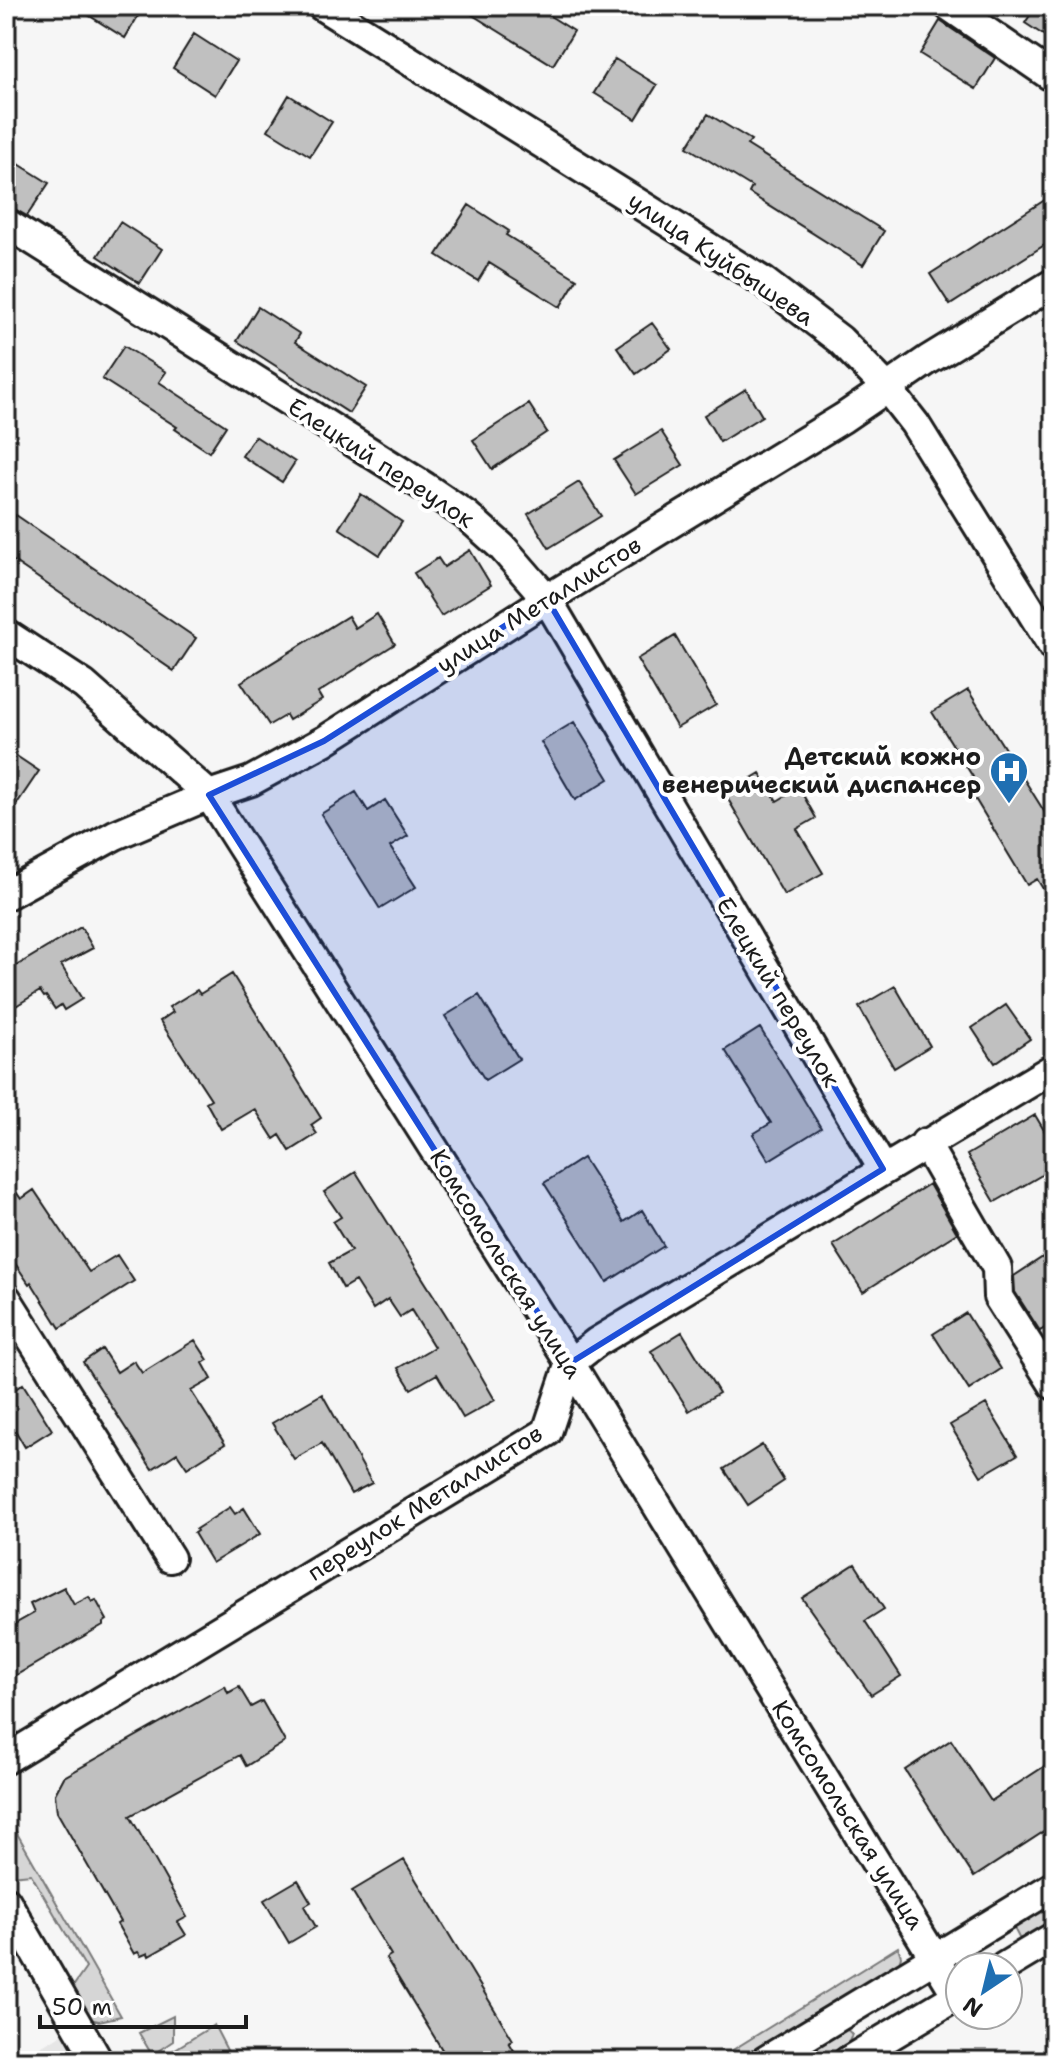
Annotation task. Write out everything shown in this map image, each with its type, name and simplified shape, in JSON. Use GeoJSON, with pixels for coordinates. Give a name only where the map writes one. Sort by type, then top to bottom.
{"type":"FeatureCollection","features":[{"type":"Feature","properties":{"kind":"street","name":"улица Куйбышева"},"geometry":{"type":"LineString","coordinates":[[322,6],[764,282],[840,340],[887,388],[915,424],[1054,648]]}},
{"type":"Feature","properties":{"kind":"street"},"geometry":{"type":"LineString","coordinates":[[949,6],[1054,78]]}},
{"type":"Feature","properties":{"kind":"street","name":"Елецкий переулок"},"geometry":{"type":"LineString","coordinates":[[6,223],[466,515],[502,547],[547,599],[883,1169]]}},
{"type":"Feature","properties":{"kind":"street","name":"улица Металлистов"},"geometry":{"type":"LineString","coordinates":[[6,895],[115,835],[209,795],[251,781],[324,741],[1054,283]]}},
{"type":"Feature","properties":{"kind":"street","name":"Комсомольская улица"},"geometry":{"type":"LineString","coordinates":[[6,634],[84,685],[209,795],[570,1363],[944,1970]]}},
{"type":"Feature","properties":{"kind":"street"},"geometry":{"type":"LineString","coordinates":[[570,1363],[597,1342],[1054,1068]]}},
{"type":"Feature","properties":{"kind":"street"},"geometry":{"type":"LineString","coordinates":[[925,1143],[997,1268],[998,1297],[1054,1385]]}},
{"type":"Feature","properties":{"kind":"street"},"geometry":{"type":"LineString","coordinates":[[6,1298],[170,1558]]}},
{"type":"Feature","properties":{"kind":"street","name":"переулок Металлистов"},"geometry":{"type":"LineString","coordinates":[[6,1759],[547,1432],[570,1363]]}},
{"type":"Feature","properties":{"kind":"street"},"geometry":{"type":"LineString","coordinates":[[765,2061],[1054,1886]]}},
{"type":"Feature","properties":{"kind":"street"},"geometry":{"type":"LineString","coordinates":[[6,1901],[98,2061]]}},
{"type":"Feature","properties":{"kind":"street"},"geometry":{"type":"LineString","coordinates":[[1024,1955],[1054,1937]]}},
{"type":"Feature","properties":{"kind":"street"},"geometry":{"type":"LineString","coordinates":[[848,2061],[944,2003]]}},
{"type":"Feature","properties":{"kind":"highlighted area"},"geometry":{"type":"Polygon","coordinates":[[[547,599],[883,1169],[570,1363],[209,795],[324,741],[547,599]]]}},
{"type":"Feature","properties":{"kind":"shaded area"},"geometry":{"type":"Polygon","coordinates":[[[6,1814],[121,2016],[99,2021],[89,2019],[72,1988],[86,1968],[31,1874],[11,1876],[6,1872],[6,1814]]]}},
{"type":"Feature","properties":{"kind":"shaded area"},"geometry":{"type":"Polygon","coordinates":[[[1054,1895],[1054,1926],[1027,1940],[1019,1938],[1013,1926],[1054,1895]]]}},
{"type":"Feature","properties":{"kind":"shaded area"},"geometry":{"type":"Polygon","coordinates":[[[898,1947],[901,1956],[898,1966],[752,2061],[715,2061],[898,1947]]]}},
{"type":"Feature","properties":{"kind":"shaded area"},"geometry":{"type":"Polygon","coordinates":[[[173,2016],[173,2041],[152,2055],[139,2033],[173,2016]]]}},
{"type":"Feature","properties":{"kind":"shaded area"},"geometry":{"type":"Polygon","coordinates":[[[214,2025],[231,2058],[227,2061],[156,2061],[214,2025]]]}},
{"type":"Feature","properties":{"kind":"shaded area"},"geometry":{"type":"Polygon","coordinates":[[[844,2027],[852,2034],[847,2045],[833,2057],[814,2061],[781,2061],[844,2027]]]}},
{"type":"Feature","properties":{"kind":"shaded area"},"geometry":{"type":"Polygon","coordinates":[[[69,2030],[87,2061],[17,2061],[69,2030]]]}},
{"type":"Feature","properties":{"kind":"building"},"geometry":{"type":"Polygon","coordinates":[[[74,6],[144,6],[125,38],[74,6]]]}},
{"type":"Feature","properties":{"kind":"building"},"geometry":{"type":"Polygon","coordinates":[[[458,6],[534,6],[574,31],[553,65],[458,6]]]}},
{"type":"Feature","properties":{"kind":"building"},"geometry":{"type":"Polygon","coordinates":[[[1036,6],[1054,6],[1054,42],[1025,23],[1036,6]]]}},
{"type":"Feature","properties":{"kind":"building"},"geometry":{"type":"Polygon","coordinates":[[[940,21],[995,58],[976,89],[920,54],[940,21]]]}},
{"type":"Feature","properties":{"kind":"building"},"geometry":{"type":"Polygon","coordinates":[[[194,34],[236,61],[215,95],[173,68],[194,34]]]}},
{"type":"Feature","properties":{"kind":"building"},"geometry":{"type":"Polygon","coordinates":[[[615,59],[657,85],[636,119],[594,93],[615,59]]]}},
{"type":"Feature","properties":{"kind":"building"},"geometry":{"type":"Polygon","coordinates":[[[289,95],[332,122],[310,156],[268,130],[289,95]]]}},
{"type":"Feature","properties":{"kind":"building"},"geometry":{"type":"Polygon","coordinates":[[[708,114],[751,140],[747,145],[884,231],[863,265],[749,193],[752,187],[687,147],[708,114]]]}},
{"type":"Feature","properties":{"kind":"building"},"geometry":{"type":"Polygon","coordinates":[[[6,156],[49,183],[27,216],[6,204],[6,156]]]}},
{"type":"Feature","properties":{"kind":"building"},"geometry":{"type":"Polygon","coordinates":[[[1054,194],[1054,239],[950,305],[930,274],[1054,194]]]}},
{"type":"Feature","properties":{"kind":"building"},"geometry":{"type":"Polygon","coordinates":[[[469,205],[509,231],[506,235],[577,279],[560,307],[489,263],[478,281],[437,255],[469,205]]]}},
{"type":"Feature","properties":{"kind":"building"},"geometry":{"type":"Polygon","coordinates":[[[120,222],[162,249],[140,283],[98,256],[120,222]]]}},
{"type":"Feature","properties":{"kind":"building"},"geometry":{"type":"Polygon","coordinates":[[[258,307],[300,334],[295,342],[366,387],[349,413],[237,341],[258,307]]]}},
{"type":"Feature","properties":{"kind":"building"},"geometry":{"type":"Polygon","coordinates":[[[652,323],[671,349],[636,374],[617,347],[652,323]]]}},
{"type":"Feature","properties":{"kind":"building"},"geometry":{"type":"Polygon","coordinates":[[[124,346],[166,372],[159,382],[226,426],[209,452],[175,429],[177,427],[102,379],[124,346]]]}},
{"type":"Feature","properties":{"kind":"building"},"geometry":{"type":"Polygon","coordinates":[[[746,389],[762,416],[720,442],[704,415],[746,389]]]}},
{"type":"Feature","properties":{"kind":"building"},"geometry":{"type":"Polygon","coordinates":[[[529,404],[547,432],[492,469],[473,440],[529,404]]]}},
{"type":"Feature","properties":{"kind":"building"},"geometry":{"type":"Polygon","coordinates":[[[661,431],[683,465],[636,494],[614,460],[661,431]]]}},
{"type":"Feature","properties":{"kind":"building"},"geometry":{"type":"Polygon","coordinates":[[[255,436],[295,462],[282,482],[242,456],[255,436]]]}},
{"type":"Feature","properties":{"kind":"building"},"geometry":{"type":"Polygon","coordinates":[[[579,482],[601,516],[549,548],[528,514],[579,482]]]}},
{"type":"Feature","properties":{"kind":"building"},"geometry":{"type":"Polygon","coordinates":[[[361,494],[402,522],[380,555],[339,528],[361,494]]]}},
{"type":"Feature","properties":{"kind":"building"},"geometry":{"type":"Polygon","coordinates":[[[16,515],[196,638],[174,671],[6,556],[6,530],[16,515]]]}},
{"type":"Feature","properties":{"kind":"building"},"geometry":{"type":"Polygon","coordinates":[[[470,550],[491,585],[441,616],[414,573],[438,558],[444,567],[470,550]]]}},
{"type":"Feature","properties":{"kind":"building"},"geometry":{"type":"Polygon","coordinates":[[[377,614],[395,644],[318,693],[322,700],[289,720],[286,715],[269,725],[241,682],[348,616],[355,628],[377,614]]]}},
{"type":"Feature","properties":{"kind":"building"},"geometry":{"type":"Polygon","coordinates":[[[675,636],[716,705],[677,728],[637,659],[675,636]]]}},
{"type":"Feature","properties":{"kind":"building","name":"Детский кожно венерический диспансер"},"geometry":{"type":"Polygon","coordinates":[[[968,690],[1054,827],[1054,907],[1037,879],[1027,885],[965,782],[973,777],[932,712],[968,690]]]}},
{"type":"Feature","properties":{"kind":"building"},"geometry":{"type":"Polygon","coordinates":[[[574,722],[609,779],[575,800],[541,742],[574,722]]]}},
{"type":"Feature","properties":{"kind":"building"},"geometry":{"type":"Polygon","coordinates":[[[6,749],[39,771],[6,820],[6,749]]]}},
{"type":"Feature","properties":{"kind":"building"},"geometry":{"type":"Polygon","coordinates":[[[760,773],[777,801],[799,788],[816,818],[797,829],[823,873],[784,895],[725,794],[760,773]]]}},
{"type":"Feature","properties":{"kind":"building"},"geometry":{"type":"Polygon","coordinates":[[[356,792],[368,811],[385,800],[408,836],[390,847],[416,887],[380,909],[321,814],[356,792]]]}},
{"type":"Feature","properties":{"kind":"building"},"geometry":{"type":"Polygon","coordinates":[[[81,927],[93,948],[61,965],[82,999],[64,1010],[61,1005],[55,1009],[40,991],[6,1012],[6,972],[81,927]]]}},
{"type":"Feature","properties":{"kind":"building"},"geometry":{"type":"Polygon","coordinates":[[[232,974],[321,1118],[311,1125],[317,1134],[290,1151],[280,1135],[274,1139],[255,1109],[221,1129],[206,1102],[211,1099],[160,1021],[173,1012],[169,1007],[197,990],[200,994],[232,974]]]}},
{"type":"Feature","properties":{"kind":"building"},"geometry":{"type":"Polygon","coordinates":[[[895,986],[930,1046],[894,1068],[859,1007],[895,986]]]}},
{"type":"Feature","properties":{"kind":"building"},"geometry":{"type":"Polygon","coordinates":[[[479,995],[519,1059],[485,1080],[445,1016],[479,995]]]}},
{"type":"Feature","properties":{"kind":"building"},"geometry":{"type":"Polygon","coordinates":[[[1006,1005],[1030,1039],[995,1063],[972,1028],[1006,1005]]]}},
{"type":"Feature","properties":{"kind":"building"},"geometry":{"type":"Polygon","coordinates":[[[760,1028],[821,1128],[769,1160],[753,1134],[771,1123],[725,1050],[760,1028]]]}},
{"type":"Feature","properties":{"kind":"building"},"geometry":{"type":"Polygon","coordinates":[[[1035,1115],[1054,1147],[1054,1168],[995,1202],[967,1155],[1035,1115]]]}},
{"type":"Feature","properties":{"kind":"building"},"geometry":{"type":"Polygon","coordinates":[[[583,1158],[624,1222],[642,1210],[664,1246],[607,1282],[544,1183],[583,1158]]]}},
{"type":"Feature","properties":{"kind":"building"},"geometry":{"type":"Polygon","coordinates":[[[356,1172],[495,1400],[463,1418],[437,1374],[411,1389],[398,1368],[434,1347],[411,1310],[400,1317],[388,1299],[373,1309],[355,1281],[343,1288],[329,1263],[351,1251],[333,1222],[341,1217],[324,1192],[356,1172]]]}},
{"type":"Feature","properties":{"kind":"building"},"geometry":{"type":"Polygon","coordinates":[[[6,1177],[21,1199],[34,1190],[89,1272],[117,1255],[134,1281],[60,1328],[6,1250],[6,1177]]]}},
{"type":"Feature","properties":{"kind":"building"},"geometry":{"type":"Polygon","coordinates":[[[929,1184],[957,1233],[863,1292],[833,1245],[929,1184]]]}},
{"type":"Feature","properties":{"kind":"building"},"geometry":{"type":"Polygon","coordinates":[[[1046,1255],[1054,1267],[1054,1322],[1040,1331],[1015,1292],[1014,1276],[1046,1255]]]}},
{"type":"Feature","properties":{"kind":"building"},"geometry":{"type":"Polygon","coordinates":[[[966,1313],[1001,1369],[969,1390],[933,1334],[966,1313]]]}},
{"type":"Feature","properties":{"kind":"building"},"geometry":{"type":"Polygon","coordinates":[[[682,1332],[719,1393],[689,1411],[651,1351],[682,1332]]]}},
{"type":"Feature","properties":{"kind":"building"},"geometry":{"type":"Polygon","coordinates":[[[195,1340],[208,1360],[203,1363],[212,1379],[191,1391],[225,1444],[187,1468],[177,1453],[152,1469],[83,1362],[102,1349],[117,1372],[134,1361],[142,1373],[195,1340]]]}},
{"type":"Feature","properties":{"kind":"building"},"geometry":{"type":"Polygon","coordinates":[[[23,1384],[52,1430],[25,1447],[6,1415],[6,1395],[23,1384]]]}},
{"type":"Feature","properties":{"kind":"building"},"geometry":{"type":"Polygon","coordinates":[[[322,1394],[372,1483],[351,1494],[322,1443],[294,1459],[272,1423],[322,1394]]]}},
{"type":"Feature","properties":{"kind":"building"},"geometry":{"type":"Polygon","coordinates":[[[986,1404],[1017,1455],[981,1476],[950,1425],[986,1404]]]}},
{"type":"Feature","properties":{"kind":"building"},"geometry":{"type":"Polygon","coordinates":[[[762,1445],[784,1481],[748,1505],[724,1469],[762,1445]]]}},
{"type":"Feature","properties":{"kind":"building"},"geometry":{"type":"Polygon","coordinates":[[[230,1507],[235,1514],[244,1508],[260,1534],[212,1563],[194,1533],[230,1507]]]}},
{"type":"Feature","properties":{"kind":"building"},"geometry":{"type":"Polygon","coordinates":[[[855,1564],[884,1609],[865,1621],[901,1676],[871,1695],[802,1598],[855,1564]]]}},
{"type":"Feature","properties":{"kind":"building"},"geometry":{"type":"Polygon","coordinates":[[[64,1587],[74,1605],[89,1597],[92,1602],[96,1600],[107,1620],[6,1681],[6,1629],[34,1613],[30,1604],[64,1587]]]}},
{"type":"Feature","properties":{"kind":"building"},"geometry":{"type":"Polygon","coordinates":[[[225,1686],[228,1693],[239,1687],[251,1707],[262,1701],[285,1742],[246,1766],[240,1755],[130,1816],[187,1917],[178,1922],[186,1935],[149,1956],[148,1953],[141,1956],[138,1952],[134,1954],[117,1924],[120,1922],[57,1812],[55,1794],[64,1777],[225,1686]]]}},
{"type":"Feature","properties":{"kind":"building"},"geometry":{"type":"Polygon","coordinates":[[[951,1740],[991,1801],[1054,1760],[1054,1825],[974,1877],[905,1770],[951,1740]]]}},
{"type":"Feature","properties":{"kind":"building"},"geometry":{"type":"Polygon","coordinates":[[[404,1860],[513,2040],[509,2042],[520,2061],[449,2061],[386,1958],[391,1955],[352,1891],[404,1860]]]}},
{"type":"Feature","properties":{"kind":"building"},"geometry":{"type":"Polygon","coordinates":[[[298,1880],[311,1902],[304,1906],[316,1927],[289,1943],[264,1900],[298,1880]]]}},
{"type":"Feature","properties":{"kind":"place","name":"Детский кожно венерический диспансер"},"geometry":{"type":"Point","coordinates":[1009,805]}}]}
